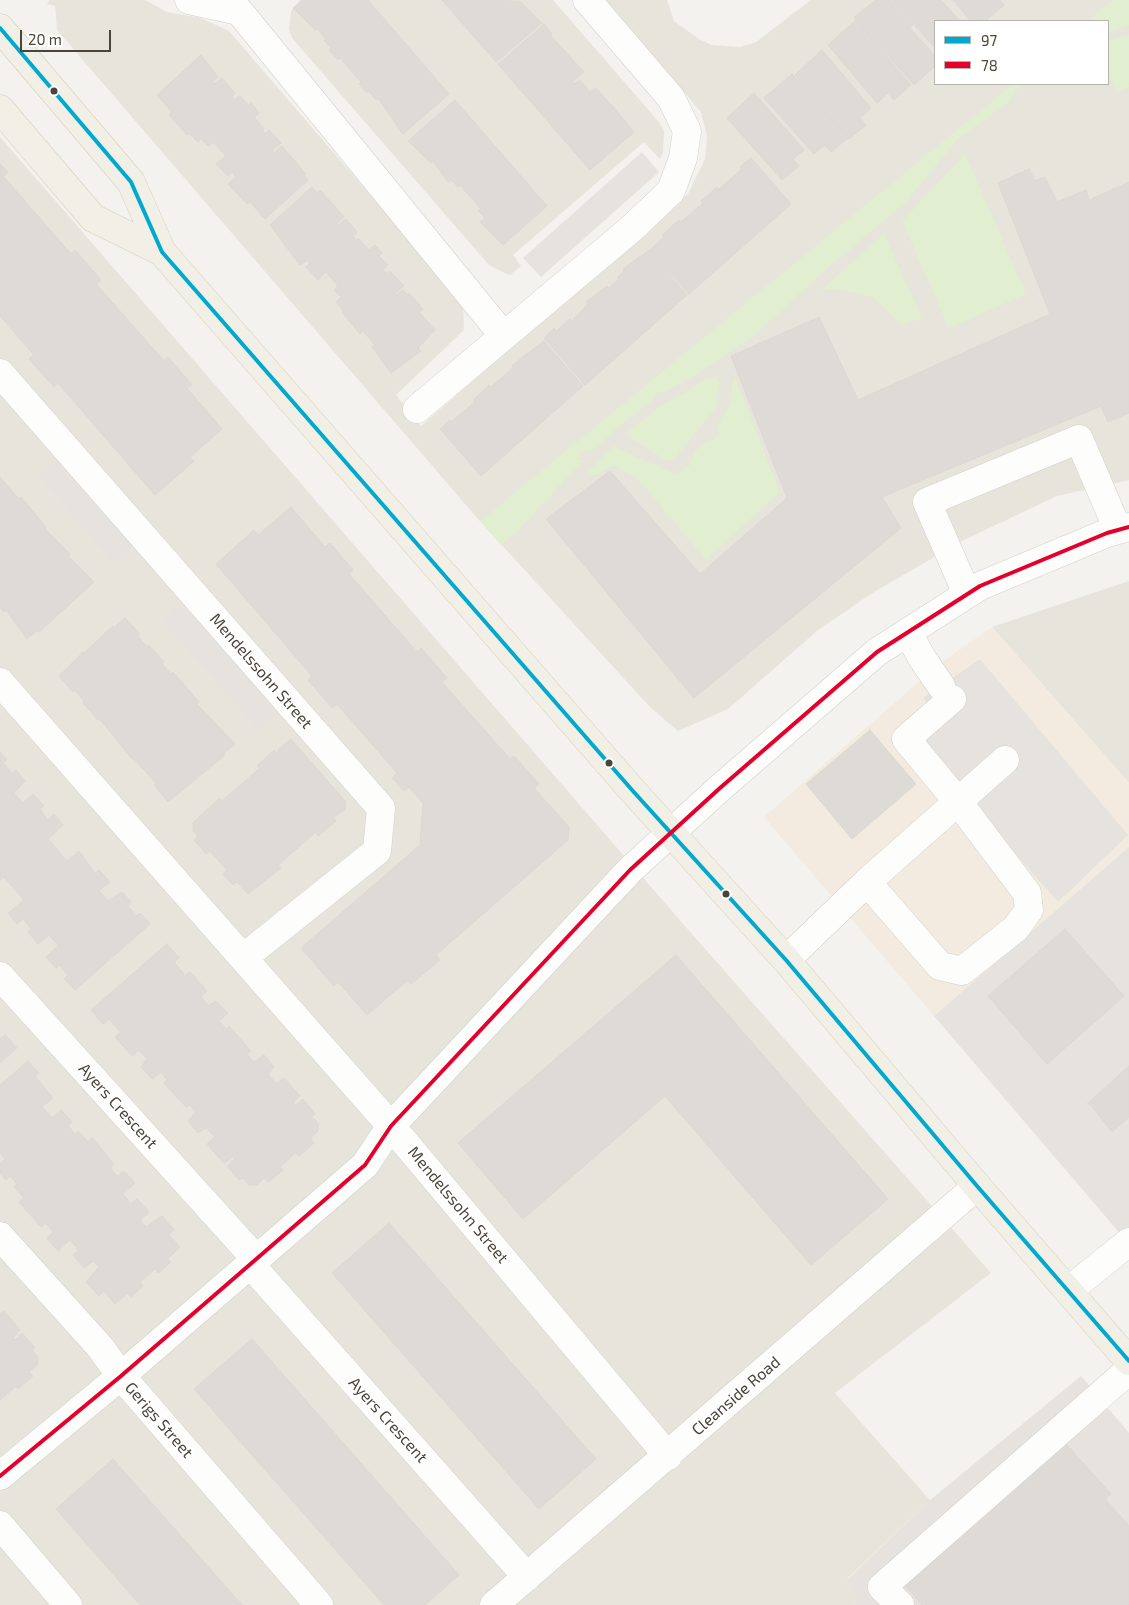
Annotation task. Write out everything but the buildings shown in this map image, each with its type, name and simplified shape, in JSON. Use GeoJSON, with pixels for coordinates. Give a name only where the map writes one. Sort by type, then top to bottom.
{"type":"FeatureCollection","features":[{"type":"Feature","properties":{"kind":"main road"},"geometry":{"type":"LineString","coordinates":[[0,28],[131,182],[162,252],[632,790],[786,960],[977,1186],[1129,1361]]}},
{"type":"Feature","properties":{"kind":"main road"},"geometry":{"type":"LineString","coordinates":[[0,108],[92,218],[162,252]]}},
{"type":"Feature","properties":{"kind":"street"},"geometry":{"type":"LineString","coordinates":[[189,0],[246,6],[503,335]]}},
{"type":"Feature","properties":{"kind":"street"},"geometry":{"type":"LineString","coordinates":[[417,409],[631,229],[671,191],[683,158],[687,131],[671,98],[587,0]]}},
{"type":"Feature","properties":{"kind":"street","name":"Mendelssohn Street"},"geometry":{"type":"LineString","coordinates":[[0,373],[381,808],[377,851],[243,958]]}},
{"type":"Feature","properties":{"kind":"street"},"geometry":{"type":"LineString","coordinates":[[5,1473],[121,1376],[365,1164],[391,1126],[624,877],[672,832],[877,652],[980,586],[1123,529],[1079,438],[927,502],[967,594]]}},
{"type":"Feature","properties":{"kind":"street"},"geometry":{"type":"LineString","coordinates":[[866,882],[940,966],[962,971],[1016,928],[1028,910],[1027,893],[959,803],[906,739],[947,692],[922,658],[908,633]]}},
{"type":"Feature","properties":{"kind":"street","name":"Mendelssohn Street"},"geometry":{"type":"LineString","coordinates":[[0,682],[391,1126],[668,1456]]}},
{"type":"Feature","properties":{"kind":"street"},"geometry":{"type":"LineString","coordinates":[[786,960],[866,882],[959,803],[1005,760]]}},
{"type":"Feature","properties":{"kind":"street","name":"Ayers Crescent"},"geometry":{"type":"LineString","coordinates":[[0,976],[253,1262],[527,1577]]}},
{"type":"Feature","properties":{"kind":"street","name":"Cleanside Road"},"geometry":{"type":"LineString","coordinates":[[494,1605],[977,1186]]}},
{"type":"Feature","properties":{"kind":"street","name":"Gerigs Street"},"geometry":{"type":"LineString","coordinates":[[0,1236],[100,1347],[121,1376],[319,1605]]}},
{"type":"Feature","properties":{"kind":"street"},"geometry":{"type":"LineString","coordinates":[[1068,1291],[1129,1242]]}},
{"type":"Feature","properties":{"kind":"street"},"geometry":{"type":"LineString","coordinates":[[900,1605],[882,1586],[1129,1370]]}},
{"type":"Feature","properties":{"kind":"street"},"geometry":{"type":"LineString","coordinates":[[0,1525],[68,1605]]}},
{"type":"Feature","properties":{"kind":"shaded area"},"geometry":{"type":"Polygon","coordinates":[[[49,0],[145,0],[167,12],[201,18],[229,31],[463,303],[464,330],[396,395],[421,426],[688,194],[705,159],[707,137],[701,112],[605,0],[667,0],[674,21],[699,39],[712,45],[740,47],[756,42],[811,0],[1129,0],[1129,480],[1057,496],[964,540],[874,592],[818,630],[728,709],[678,731],[649,706],[478,519],[57,30],[55,6],[47,4],[49,0]]]}},
{"type":"Feature","properties":{"kind":"shaded area"},"geometry":{"type":"Polygon","coordinates":[[[300,0],[553,0],[659,122],[664,131],[663,153],[660,159],[644,142],[513,255],[521,266],[510,275],[507,274],[489,265],[292,38],[289,29],[291,11],[300,0]]]}},
{"type":"Feature","properties":{"kind":"shaded area"},"geometry":{"type":"Polygon","coordinates":[[[0,137],[684,925],[991,1273],[835,1393],[930,1500],[847,1579],[861,1600],[855,1605],[0,1605],[0,137]]]}},
{"type":"Feature","properties":{"kind":"shaded area"},"geometry":{"type":"Polygon","coordinates":[[[642,152],[659,172],[541,277],[523,258],[642,152]]]}},
{"type":"Feature","properties":{"kind":"shaded area"},"geometry":{"type":"Polygon","coordinates":[[[60,458],[134,546],[113,563],[39,475],[60,458]]]}},
{"type":"Feature","properties":{"kind":"shaded area"},"geometry":{"type":"Polygon","coordinates":[[[1129,581],[1129,783],[992,627],[1129,581]]]}},
{"type":"Feature","properties":{"kind":"shaded area"},"geometry":{"type":"Polygon","coordinates":[[[183,601],[278,712],[258,730],[162,619],[183,601]]]}},
{"type":"Feature","properties":{"kind":"shaded area"},"geometry":{"type":"Polygon","coordinates":[[[992,627],[1129,783],[1129,847],[934,1016],[764,817],[938,665],[992,627]]]}},
{"type":"Feature","properties":{"kind":"shaded area"},"geometry":{"type":"Polygon","coordinates":[[[980,659],[1128,835],[1058,902],[914,739],[940,718],[923,698],[980,659]]]}},
{"type":"Feature","properties":{"kind":"shaded area"},"geometry":{"type":"Polygon","coordinates":[[[1129,847],[1129,1244],[934,1016],[1129,847]]]}},
{"type":"Feature","properties":{"kind":"shaded area"},"geometry":{"type":"Polygon","coordinates":[[[1081,1376],[1129,1433],[1129,1605],[855,1605],[860,1600],[847,1580],[930,1500],[1081,1376]]]}},
{"type":"Feature","properties":{"kind":"green space"},"geometry":{"type":"Polygon","coordinates":[[[1112,0],[1129,0],[1129,25],[1109,32],[1109,20],[1089,20],[1112,0]]]}},
{"type":"Feature","properties":{"kind":"green space"},"geometry":{"type":"Polygon","coordinates":[[[1129,35],[1129,87],[1117,93],[1109,76],[1109,41],[1129,35]]]}},
{"type":"Feature","properties":{"kind":"green space"},"geometry":{"type":"Polygon","coordinates":[[[1012,85],[1020,85],[1008,103],[958,139],[905,203],[829,267],[756,334],[665,393],[661,392],[654,395],[653,401],[623,423],[591,452],[586,450],[578,459],[582,461],[519,530],[501,545],[480,521],[1012,85]]]}},
{"type":"Feature","properties":{"kind":"green space"},"geometry":{"type":"Polygon","coordinates":[[[965,154],[1026,294],[949,328],[902,221],[965,154]]]}},
{"type":"Feature","properties":{"kind":"green space"},"geometry":{"type":"Polygon","coordinates":[[[884,234],[922,318],[901,325],[873,297],[841,290],[821,290],[884,234]]]}},
{"type":"Feature","properties":{"kind":"green space"},"geometry":{"type":"Polygon","coordinates":[[[734,375],[780,492],[706,560],[636,477],[614,466],[595,476],[587,472],[613,446],[675,474],[689,466],[695,451],[706,441],[713,440],[720,433],[716,427],[729,405],[734,375]]]}},
{"type":"Feature","properties":{"kind":"green space"},"geometry":{"type":"Polygon","coordinates":[[[716,378],[720,382],[716,408],[674,459],[667,461],[629,437],[626,433],[659,407],[707,379],[716,378]]]}},
{"type":"Feature","properties":{"kind":"transit line","name":"97"},"geometry":{"type":"LineString","coordinates":[[0,28],[131,182],[162,252],[632,790],[786,960],[977,1186],[1129,1361]]}},
{"type":"Feature","properties":{"kind":"transit line","name":"78"},"geometry":{"type":"LineString","coordinates":[[0,1476],[121,1376],[365,1165],[391,1126],[630,870],[720,788],[877,652],[980,586],[1107,533],[1129,527]]}}]}
